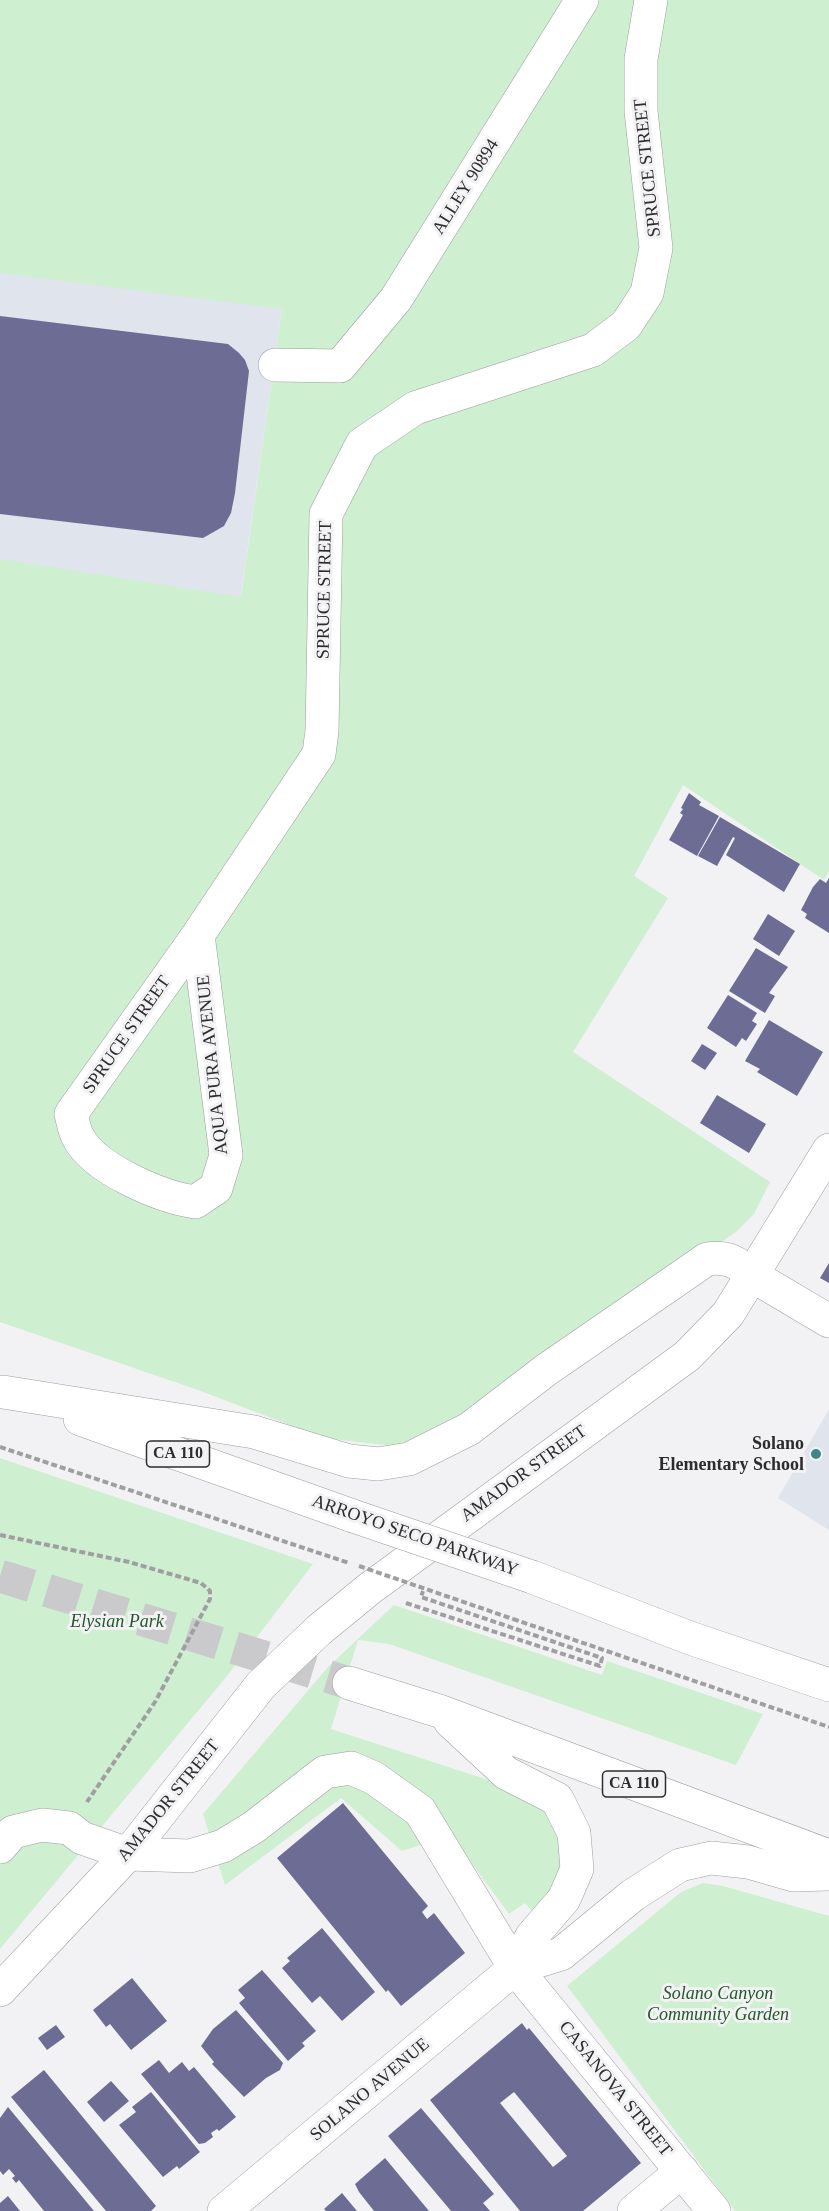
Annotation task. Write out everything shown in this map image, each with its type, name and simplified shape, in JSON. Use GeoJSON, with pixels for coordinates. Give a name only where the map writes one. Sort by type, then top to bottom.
{"type":"FeatureCollection","features":[{"type":"Feature","properties":{"kind":"main road","name":"ALLEY 90894"},"geometry":{"type":"LineString","coordinates":[[275,364],[340,366],[396,299],[582,0]]}},
{"type":"Feature","properties":{"kind":"main road","name":"SPRUCE STREET"},"geometry":{"type":"LineString","coordinates":[[70,1114],[198,935],[319,754],[322,731],[326,514],[362,444],[415,408],[593,350],[627,325],[647,292],[656,248],[641,111],[641,59],[651,0]]}},
{"type":"Feature","properties":{"kind":"main road","name":"AQUA PURA AVENUE"},"geometry":{"type":"LineString","coordinates":[[70,1114],[78,1138],[102,1164],[174,1199],[195,1202],[216,1188],[226,1155],[198,935]]}},
{"type":"Feature","properties":{"kind":"main road","name":"AMADOR STREET"},"geometry":{"type":"LineString","coordinates":[[0,1990],[128,1854],[261,1685],[319,1630],[364,1578],[687,1356],[728,1314],[829,1150]]}},
{"type":"Feature","properties":{"kind":"main road"},"geometry":{"type":"LineString","coordinates":[[2,1391],[254,1432],[320,1454],[378,1464],[409,1459],[469,1429],[546,1370],[707,1259],[722,1257],[735,1260],[753,1276],[829,1321]]}},
{"type":"Feature","properties":{"kind":"main road","name":"ARROYO SECO PARKWAY"},"geometry":{"type":"LineString","coordinates":[[2,1391],[353,1516],[532,1576],[690,1638],[829,1685]]}},
{"type":"Feature","properties":{"kind":"main road","name":"CA 110"},"geometry":{"type":"LineString","coordinates":[[349,1683],[439,1711],[829,1856]]}},
{"type":"Feature","properties":{"kind":"main road"},"geometry":{"type":"LineString","coordinates":[[439,1711],[506,1773],[556,1799],[574,1833],[576,1869],[564,1899],[532,1936],[515,1968]]}},
{"type":"Feature","properties":{"kind":"main road","name":"CASANOVA STREET"},"geometry":{"type":"LineString","coordinates":[[69,1828],[82,1838],[128,1854],[190,1856],[222,1846],[286,1804],[325,1772],[351,1768],[374,1778],[420,1811],[515,1968],[714,2211]]}},
{"type":"Feature","properties":{"kind":"main road"},"geometry":{"type":"LineString","coordinates":[[0,1846],[13,1832],[42,1825],[69,1828]]}},
{"type":"Feature","properties":{"kind":"main road"},"geometry":{"type":"LineString","coordinates":[[515,1968],[561,1954],[633,1895],[680,1865],[711,1858],[748,1862],[793,1875],[829,1874]]}},
{"type":"Feature","properties":{"kind":"main road","name":"SOLANO AVENUE"},"geometry":{"type":"LineString","coordinates":[[224,2211],[515,1968]]}},
{"type":"Feature","properties":{"kind":"main road"},"geometry":{"type":"LineString","coordinates":[[634,2211],[682,2171]]}},
{"type":"Feature","properties":{"kind":"path"},"geometry":{"type":"LineString","coordinates":[[0,1447],[600,1665],[602,1658],[421,1597],[424,1588]]}},
{"type":"Feature","properties":{"kind":"path"},"geometry":{"type":"LineString","coordinates":[[0,1535],[129,1562],[201,1583],[210,1591],[210,1599],[155,1702],[69,1828]]}},
{"type":"Feature","properties":{"kind":"path"},"geometry":{"type":"LineString","coordinates":[[364,1578],[424,1588],[829,1727]]}},
{"type":"Feature","properties":{"kind":"shaded area"},"geometry":{"type":"Polygon","coordinates":[[[0,145],[299,189],[224,714],[0,681],[0,145]]]}},
{"type":"Feature","properties":{"kind":"shaded area","name":"Solano Elementary School"},"geometry":{"type":"Polygon","coordinates":[[[829,1409],[829,1530],[778,1498],[829,1409]]]}},
{"type":"Feature","properties":{"kind":"green space"},"geometry":{"type":"Polygon","coordinates":[[[0,0],[829,0],[829,871],[824,880],[683,785],[634,876],[668,898],[573,1052],[770,1182],[754,1214],[737,1231],[469,1420],[393,1446],[324,1438],[198,1390],[0,1322],[0,559],[241,597],[282,309],[0,273],[0,0]]]}},
{"type":"Feature","properties":{"kind":"green space","name":"Elysian Park"},"geometry":{"type":"Polygon","coordinates":[[[0,1458],[313,1564],[227,1676],[0,1949],[0,1458]]]}},
{"type":"Feature","properties":{"kind":"green space"},"geometry":{"type":"Polygon","coordinates":[[[394,1605],[602,1675],[607,1661],[763,1714],[736,1765],[389,1644],[358,1640],[331,1729],[504,1785],[542,1803],[563,1842],[560,1889],[535,1915],[525,1903],[509,1914],[451,1835],[402,1851],[341,1798],[225,1885],[203,1814],[328,1667],[394,1605]]]}},
{"type":"Feature","properties":{"kind":"green space","name":"Solano Canyon Community Garden"},"geometry":{"type":"Polygon","coordinates":[[[703,1883],[723,1886],[829,1916],[829,2211],[735,2211],[567,1986],[681,1892],[703,1883]]]}},
{"type":"Feature","properties":{"kind":"building"},"geometry":{"type":"Polygon","coordinates":[[[0,316],[228,344],[239,353],[245,360],[249,371],[235,493],[231,513],[224,526],[203,538],[0,514],[0,316]]]}},
{"type":"Feature","properties":{"kind":"building"},"geometry":{"type":"Polygon","coordinates":[[[689,793],[701,802],[699,805],[719,816],[697,856],[669,840],[683,815],[680,813],[683,809],[681,808],[689,793]]]}},
{"type":"Feature","properties":{"kind":"building"},"geometry":{"type":"Polygon","coordinates":[[[720,817],[800,864],[784,892],[726,855],[735,838],[733,837],[717,866],[698,856],[720,817]]]}},
{"type":"Feature","properties":{"kind":"building"},"geometry":{"type":"Polygon","coordinates":[[[829,878],[829,933],[805,918],[807,914],[801,910],[820,879],[826,883],[829,878]]]}},
{"type":"Feature","properties":{"kind":"building"},"geometry":{"type":"Polygon","coordinates":[[[768,914],[795,931],[779,956],[753,939],[768,914]]]}},
{"type":"Feature","properties":{"kind":"building"},"geometry":{"type":"Polygon","coordinates":[[[756,948],[788,967],[769,993],[775,996],[765,1013],[729,991],[756,948]]]}},
{"type":"Feature","properties":{"kind":"building"},"geometry":{"type":"Polygon","coordinates":[[[728,995],[757,1013],[752,1021],[757,1024],[746,1041],[742,1038],[736,1047],[707,1028],[728,995]]]}},
{"type":"Feature","properties":{"kind":"building"},"geometry":{"type":"Polygon","coordinates":[[[769,1020],[823,1052],[797,1096],[757,1072],[760,1069],[745,1061],[769,1020]]]}},
{"type":"Feature","properties":{"kind":"building"},"geometry":{"type":"Polygon","coordinates":[[[702,1044],[717,1053],[705,1070],[691,1061],[702,1044]]]}},
{"type":"Feature","properties":{"kind":"building"},"geometry":{"type":"Polygon","coordinates":[[[717,1095],[766,1124],[749,1153],[700,1123],[717,1095]]]}},
{"type":"Feature","properties":{"kind":"building"},"geometry":{"type":"Polygon","coordinates":[[[829,1263],[829,1283],[820,1278],[829,1263]]]}},
{"type":"Feature","properties":{"kind":"building"},"geometry":{"type":"Polygon","coordinates":[[[343,1803],[428,1906],[422,1912],[427,1919],[434,1913],[465,1953],[401,2006],[388,1990],[386,1992],[277,1858],[343,1803]]]}},
{"type":"Feature","properties":{"kind":"building"},"geometry":{"type":"Polygon","coordinates":[[[322,1928],[375,1992],[342,2021],[320,1996],[312,2003],[282,1968],[290,1961],[287,1958],[322,1928]]]}},
{"type":"Feature","properties":{"kind":"building"},"geometry":{"type":"Polygon","coordinates":[[[262,1970],[316,2031],[302,2043],[305,2046],[288,2061],[239,2003],[245,1998],[238,1990],[262,1970]]]}},
{"type":"Feature","properties":{"kind":"building"},"geometry":{"type":"Polygon","coordinates":[[[132,1978],[167,2021],[131,2050],[110,2024],[106,2027],[93,2010],[132,1978]]]}},
{"type":"Feature","properties":{"kind":"building"},"geometry":{"type":"Polygon","coordinates":[[[236,2010],[283,2063],[280,2070],[266,2078],[244,2097],[212,2064],[214,2062],[201,2046],[213,2029],[236,2010]]]}},
{"type":"Feature","properties":{"kind":"building"},"geometry":{"type":"Polygon","coordinates":[[[522,2023],[527,2030],[529,2028],[641,2163],[583,2211],[520,2211],[430,2100],[522,2023]],[[514,2092],[500,2103],[553,2167],[567,2156],[514,2092]]]}},
{"type":"Feature","properties":{"kind":"building"},"geometry":{"type":"Polygon","coordinates":[[[56,2025],[65,2037],[47,2050],[38,2038],[56,2025]]]}},
{"type":"Feature","properties":{"kind":"building"},"geometry":{"type":"Polygon","coordinates":[[[159,2060],[169,2073],[182,2062],[189,2071],[194,2067],[236,2117],[219,2131],[217,2129],[211,2133],[213,2137],[205,2143],[199,2144],[141,2074],[159,2060]]]}},
{"type":"Feature","properties":{"kind":"building"},"geometry":{"type":"Polygon","coordinates":[[[44,2070],[156,2206],[151,2211],[106,2211],[11,2097],[44,2070]]]}},
{"type":"Feature","properties":{"kind":"building"},"geometry":{"type":"Polygon","coordinates":[[[111,2081],[129,2101],[104,2122],[87,2102],[111,2081]]]}},
{"type":"Feature","properties":{"kind":"building"},"geometry":{"type":"Polygon","coordinates":[[[151,2092],[200,2152],[179,2169],[177,2166],[163,2177],[119,2125],[136,2112],[132,2107],[151,2092]]]}},
{"type":"Feature","properties":{"kind":"building"},"geometry":{"type":"Polygon","coordinates":[[[8,2107],[94,2211],[44,2211],[19,2180],[16,2183],[12,2178],[15,2176],[9,2169],[3,2175],[0,2171],[0,2118],[8,2107]]]}},
{"type":"Feature","properties":{"kind":"building"},"geometry":{"type":"Polygon","coordinates":[[[421,2108],[494,2194],[483,2203],[490,2211],[451,2211],[388,2136],[421,2108]]]}},
{"type":"Feature","properties":{"kind":"building"},"geometry":{"type":"Polygon","coordinates":[[[385,2158],[429,2211],[374,2211],[355,2184],[385,2158]]]}},
{"type":"Feature","properties":{"kind":"building"},"geometry":{"type":"Polygon","coordinates":[[[342,2193],[357,2211],[326,2211],[324,2209],[342,2193]]]}},
{"type":"Feature","properties":{"kind":"building"},"geometry":{"type":"Polygon","coordinates":[[[8,2196],[20,2211],[0,2211],[0,2203],[8,2196]]]}},
{"type":"Feature","properties":{"kind":"tunnel"},"geometry":{"type":"LineString","coordinates":[[0,1576],[349,1683]]}},
{"type":"Feature","properties":{"kind":"place","name":"Solano Elementary School"},"geometry":{"type":"Point","coordinates":[816,1454]}}]}
